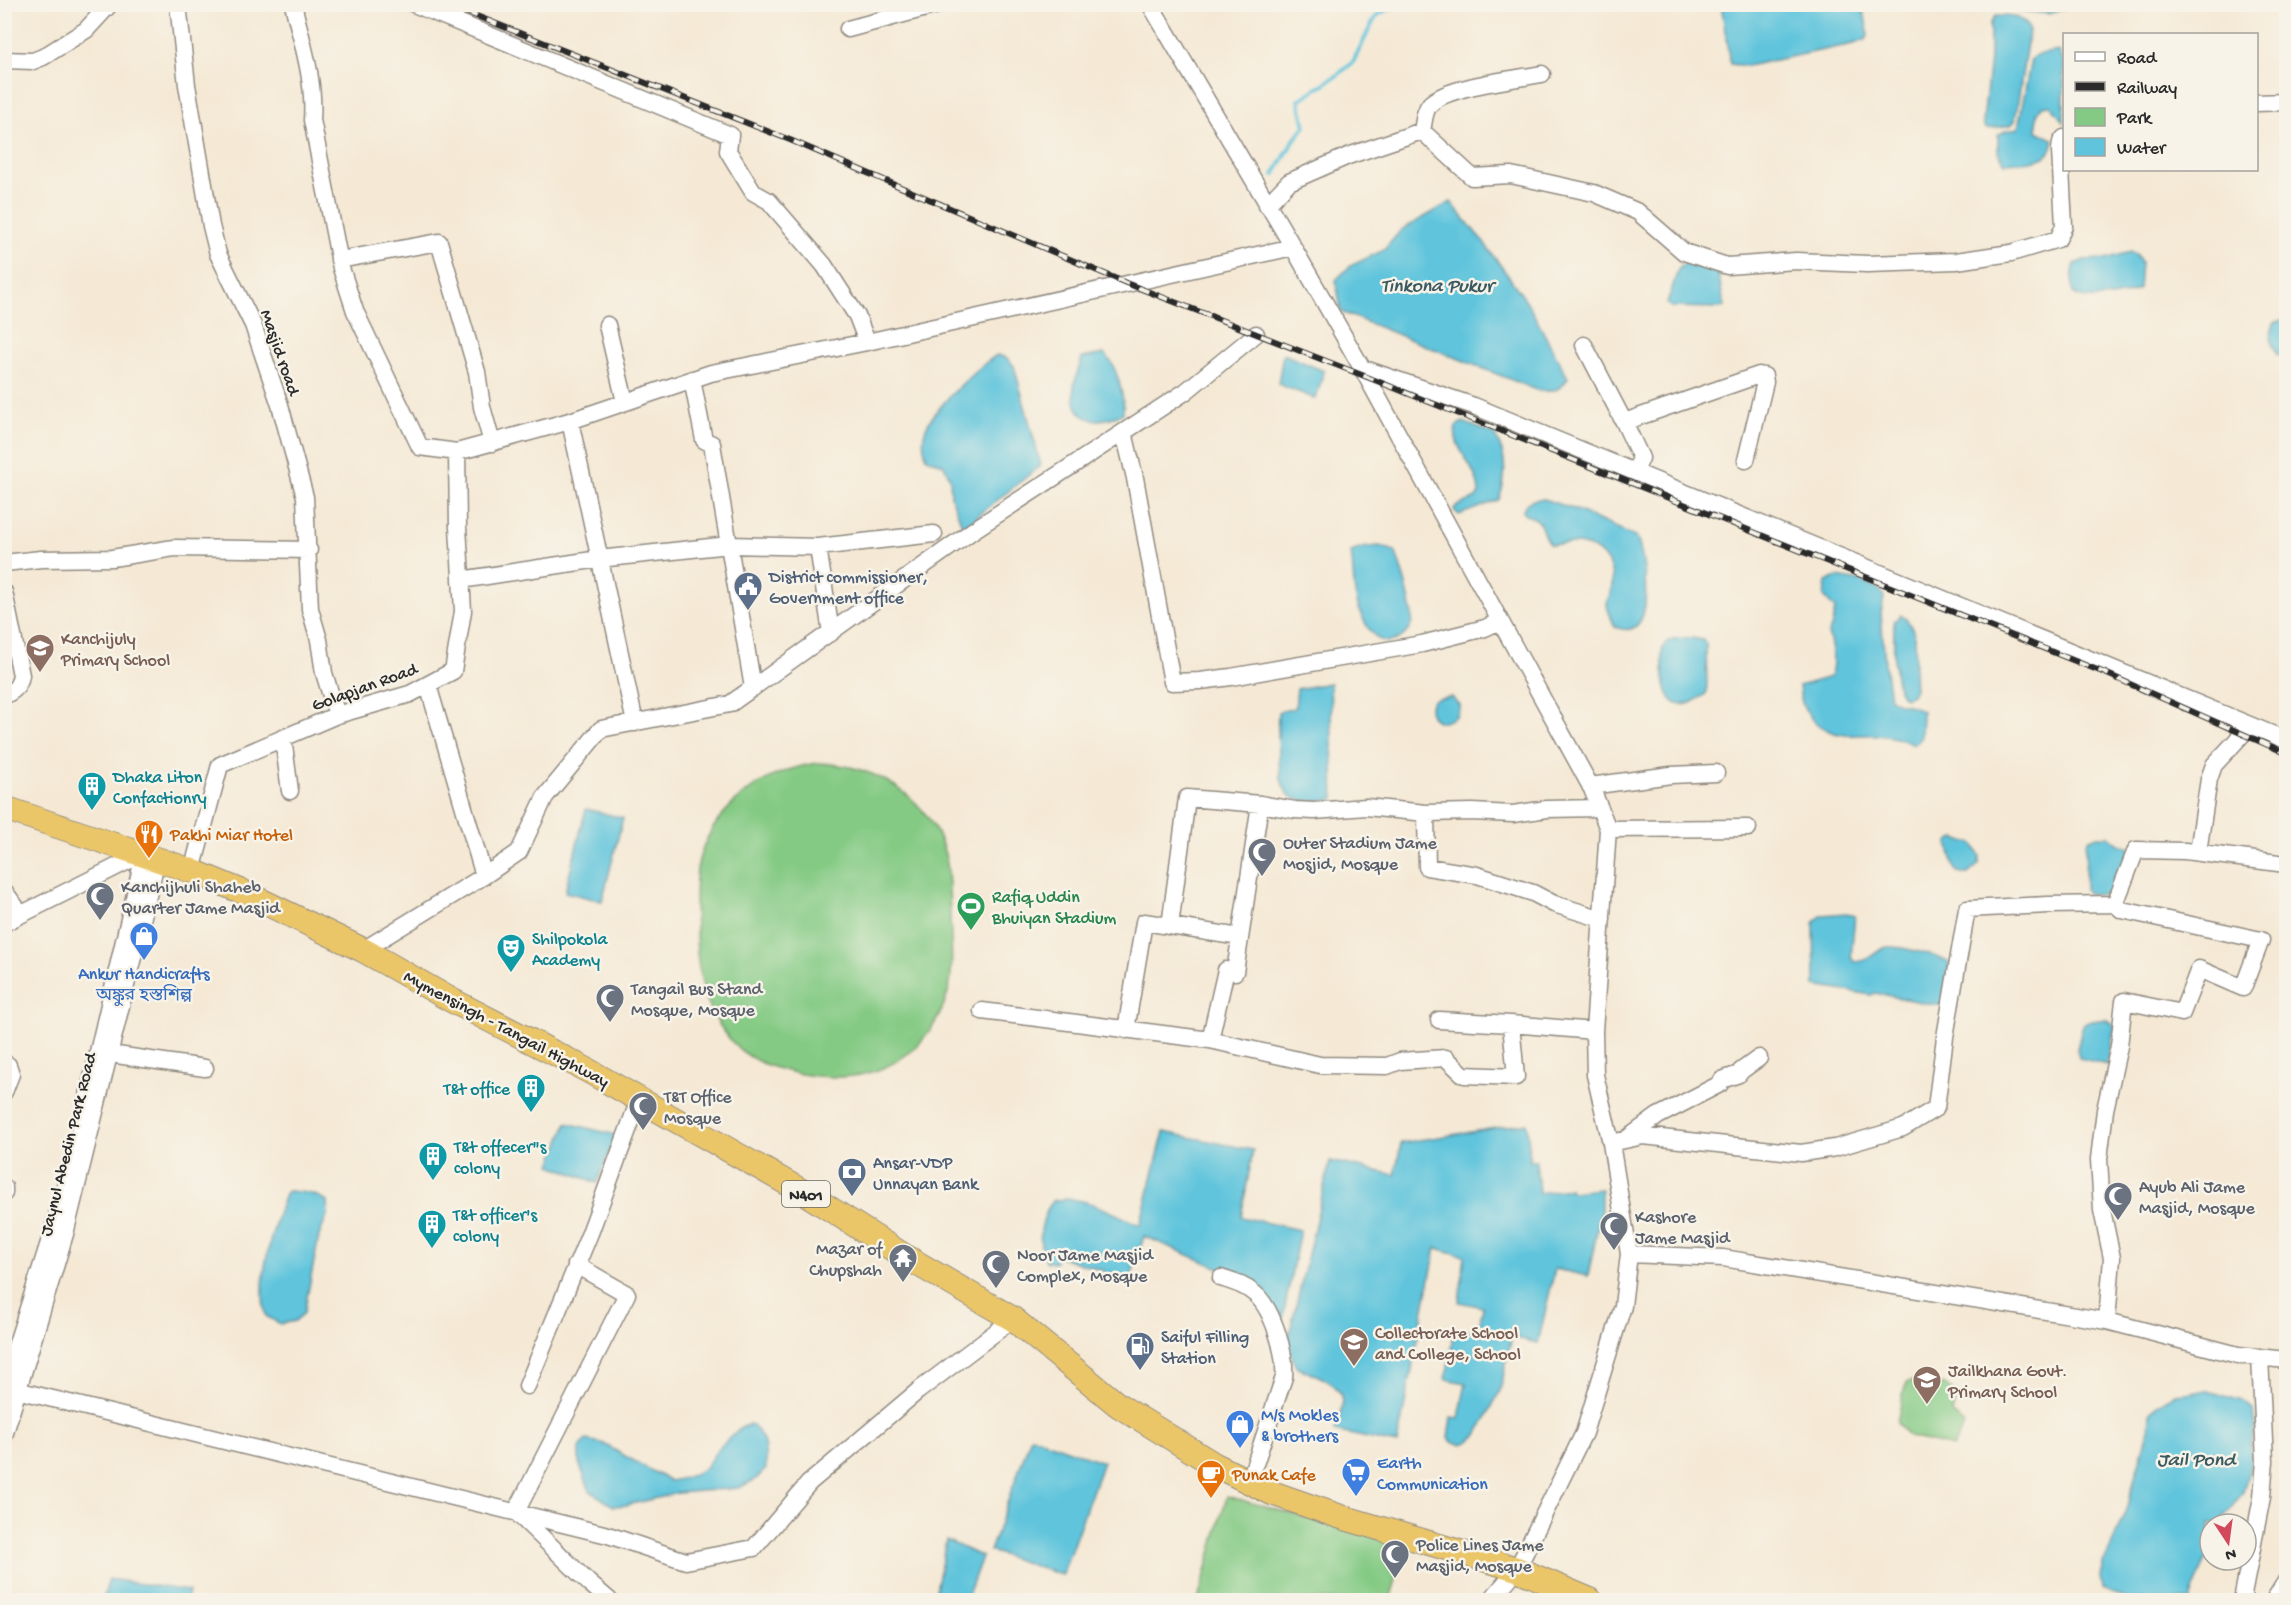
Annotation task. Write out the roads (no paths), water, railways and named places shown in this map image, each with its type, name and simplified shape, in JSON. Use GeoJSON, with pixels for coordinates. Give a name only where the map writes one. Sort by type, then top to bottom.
{"type":"FeatureCollection","features":[{"type":"Feature","properties":{"kind":"highway","name":"Mymensingh - Tangail Highway"},"geometry":{"type":"LineString","coordinates":[[4,808],[192,871],[243,892],[363,950],[451,1000],[587,1070],[805,1193],[901,1254],[1013,1319],[1118,1405],[1215,1465],[1249,1482],[1272,1493],[1338,1516],[1517,1569],[1590,1600]]}},
{"type":"Feature","properties":{"kind":"street"},"geometry":{"type":"LineString","coordinates":[[4,60],[33,61],[43,57],[87,30],[110,4]]}},
{"type":"Feature","properties":{"kind":"street","name":"Masjid road"},"geometry":{"type":"LineString","coordinates":[[178,4],[188,85],[211,226],[218,254],[254,325],[280,405],[305,497],[310,609],[319,640],[324,673],[337,715]]}},
{"type":"Feature","properties":{"kind":"street"},"geometry":{"type":"LineString","coordinates":[[293,4],[306,49],[314,98],[312,120],[339,260],[355,310],[420,447],[457,452],[570,421],[711,373],[867,342],[1293,247]]}},
{"type":"Feature","properties":{"kind":"street"},"geometry":{"type":"LineString","coordinates":[[414,4],[730,135],[728,151],[753,192],[769,201],[824,265],[857,316],[867,342]]}},
{"type":"Feature","properties":{"kind":"street"},"geometry":{"type":"LineString","coordinates":[[848,29],[941,4]]}},
{"type":"Feature","properties":{"kind":"street"},"geometry":{"type":"LineString","coordinates":[[1150,4],[1362,368],[1590,786],[1608,829],[1594,1031],[1595,1075],[1618,1142],[1629,1254],[1623,1306],[1584,1433],[1517,1569],[1491,1600]]}},
{"type":"Feature","properties":{"kind":"street"},"geometry":{"type":"LineString","coordinates":[[1422,130],[1428,106],[1436,99],[1458,90],[1542,74]]}},
{"type":"Feature","properties":{"kind":"street"},"geometry":{"type":"LineString","coordinates":[[2258,103],[2286,102]]}},
{"type":"Feature","properties":{"kind":"street"},"geometry":{"type":"LineString","coordinates":[[1267,205],[1289,182],[1348,156],[1422,130]]}},
{"type":"Feature","properties":{"kind":"street"},"geometry":{"type":"LineString","coordinates":[[1422,130],[1472,177],[1511,175],[1594,193],[1638,212],[1684,252],[1727,266],[1796,261],[1867,264],[1956,261],[2011,253],[2058,239],[2064,226],[2060,150],[2063,139]]}},
{"type":"Feature","properties":{"kind":"street"},"geometry":{"type":"LineString","coordinates":[[339,260],[439,242],[477,372],[482,407],[492,442]]}},
{"type":"Feature","properties":{"kind":"street"},"geometry":{"type":"LineString","coordinates":[[607,325],[625,402]]}},
{"type":"Feature","properties":{"kind":"street"},"geometry":{"type":"LineString","coordinates":[[363,950],[519,852],[545,797],[601,729],[730,704],[975,529],[1185,392],[1256,333]]}},
{"type":"Feature","properties":{"kind":"street"},"geometry":{"type":"LineString","coordinates":[[1584,345],[1641,458],[1635,472]]}},
{"type":"Feature","properties":{"kind":"street"},"geometry":{"type":"LineString","coordinates":[[1362,368],[1474,406],[2286,740]]}},
{"type":"Feature","properties":{"kind":"street"},"geometry":{"type":"LineString","coordinates":[[1624,422],[1721,387],[1759,375],[1764,376],[1765,382],[1746,460]]}},
{"type":"Feature","properties":{"kind":"street"},"geometry":{"type":"LineString","coordinates":[[692,379],[704,440],[712,444],[753,688]]}},
{"type":"Feature","properties":{"kind":"street"},"geometry":{"type":"LineString","coordinates":[[570,421],[634,723]]}},
{"type":"Feature","properties":{"kind":"street"},"geometry":{"type":"LineString","coordinates":[[1126,441],[1135,478],[1172,682],[1231,677],[1422,644],[1485,628],[1500,621]]}},
{"type":"Feature","properties":{"kind":"street","name":"Golapjan Road"},"geometry":{"type":"LineString","coordinates":[[192,871],[220,765],[337,715],[410,694],[453,671],[463,611],[458,527],[457,452]]}},
{"type":"Feature","properties":{"kind":"street"},"geometry":{"type":"LineString","coordinates":[[461,580],[599,559],[729,545],[818,547],[934,534]]}},
{"type":"Feature","properties":{"kind":"street"},"geometry":{"type":"LineString","coordinates":[[818,547],[831,633]]}},
{"type":"Feature","properties":{"kind":"street"},"geometry":{"type":"LineString","coordinates":[[4,562],[112,558],[174,548],[309,550]]}},
{"type":"Feature","properties":{"kind":"street"},"geometry":{"type":"LineString","coordinates":[[4,592],[21,675],[16,689],[4,696]]}},
{"type":"Feature","properties":{"kind":"street"},"geometry":{"type":"LineString","coordinates":[[428,684],[484,876]]}},
{"type":"Feature","properties":{"kind":"street"},"geometry":{"type":"LineString","coordinates":[[2198,852],[2209,779],[2214,765],[2250,726]]}},
{"type":"Feature","properties":{"kind":"street"},"geometry":{"type":"LineString","coordinates":[[283,738],[290,791]]}},
{"type":"Feature","properties":{"kind":"street"},"geometry":{"type":"LineString","coordinates":[[1590,786],[1671,775],[1716,773]]}},
{"type":"Feature","properties":{"kind":"street"},"geometry":{"type":"LineString","coordinates":[[1170,926],[1187,798],[1260,804],[1295,810],[1366,807],[1426,813],[1513,814],[1547,809],[1600,808]]}},
{"type":"Feature","properties":{"kind":"street"},"geometry":{"type":"LineString","coordinates":[[1210,1040],[1227,970],[1235,972],[1260,804]]}},
{"type":"Feature","properties":{"kind":"street"},"geometry":{"type":"LineString","coordinates":[[1426,813],[1427,867],[1477,874],[1533,892],[1554,904],[1602,919]]}},
{"type":"Feature","properties":{"kind":"street"},"geometry":{"type":"LineString","coordinates":[[1608,829],[1748,828]]}},
{"type":"Feature","properties":{"kind":"street"},"geometry":{"type":"LineString","coordinates":[[2115,904],[2136,850],[2198,852],[2286,864]]}},
{"type":"Feature","properties":{"kind":"street"},"geometry":{"type":"LineString","coordinates":[[4,923],[148,856]]}},
{"type":"Feature","properties":{"kind":"street","name":"Jaynul Abedin Park Road"},"geometry":{"type":"LineString","coordinates":[[4,1436],[9,1387],[126,963],[143,892],[148,856]]}},
{"type":"Feature","properties":{"kind":"street"},"geometry":{"type":"LineString","coordinates":[[4,891],[21,914]]}},
{"type":"Feature","properties":{"kind":"street"},"geometry":{"type":"LineString","coordinates":[[1618,1142],[1643,1136],[1801,1153],[1835,1148],[1903,1128],[1936,1108],[1945,1037],[1967,909],[2115,904],[2122,910],[2261,940],[2243,988],[2199,969],[2182,1013],[2124,1001],[2119,1046],[2105,1110],[2099,1159],[2102,1210],[2112,1258],[2107,1321]]}},
{"type":"Feature","properties":{"kind":"street"},"geometry":{"type":"LineString","coordinates":[[1126,1030],[1144,922],[1240,937]]}},
{"type":"Feature","properties":{"kind":"street","name":"Jaynul Abedin Park Road"},"geometry":{"type":"LineString","coordinates":[[9,1387],[65,1234],[110,1054],[126,963]]}},
{"type":"Feature","properties":{"kind":"street"},"geometry":{"type":"LineString","coordinates":[[982,1011],[1210,1040],[1320,1065],[1388,1066],[1400,1061],[1446,1058],[1464,1075],[1516,1077],[1511,1023]]}},
{"type":"Feature","properties":{"kind":"street"},"geometry":{"type":"LineString","coordinates":[[1439,1020],[1511,1023],[1594,1031]]}},
{"type":"Feature","properties":{"kind":"street"},"geometry":{"type":"LineString","coordinates":[[110,1054],[205,1068]]}},
{"type":"Feature","properties":{"kind":"street"},"geometry":{"type":"LineString","coordinates":[[1618,1142],[1658,1116],[1720,1084],[1722,1080],[1739,1074],[1759,1058]]}},
{"type":"Feature","properties":{"kind":"street"},"geometry":{"type":"LineString","coordinates":[[4,1063],[8,1065],[11,1074],[4,1092]]}},
{"type":"Feature","properties":{"kind":"street"},"geometry":{"type":"LineString","coordinates":[[527,1386],[639,1100]]}},
{"type":"Feature","properties":{"kind":"street"},"geometry":{"type":"LineString","coordinates":[[4,1187],[4,1193]]}},
{"type":"Feature","properties":{"kind":"street"},"geometry":{"type":"LineString","coordinates":[[1629,1254],[1723,1258],[2107,1321],[2238,1355],[2286,1360]]}},
{"type":"Feature","properties":{"kind":"street"},"geometry":{"type":"LineString","coordinates":[[516,1512],[627,1294],[576,1265]]}},
{"type":"Feature","properties":{"kind":"street"},"geometry":{"type":"LineString","coordinates":[[1221,1278],[1246,1287],[1258,1296],[1273,1320],[1285,1365],[1284,1377],[1249,1482]]}},
{"type":"Feature","properties":{"kind":"street"},"geometry":{"type":"LineString","coordinates":[[9,1387],[608,1535],[686,1562],[754,1548],[808,1483],[918,1391],[1013,1319]]}},
{"type":"Feature","properties":{"kind":"street"},"geometry":{"type":"LineString","coordinates":[[2242,1600],[2262,1497],[2265,1461],[2260,1357]]}},
{"type":"Feature","properties":{"kind":"street"},"geometry":{"type":"LineString","coordinates":[[516,1512],[588,1584],[609,1600]]}},
{"type":"Feature","properties":{"kind":"street"},"geometry":{"type":"LineString","coordinates":[[2274,1600],[2286,1581]]}},
{"type":"Feature","properties":{"kind":"water"},"geometry":{"type":"Polygon","coordinates":[[[1721,4],[1860,5],[1865,16],[1868,36],[1865,40],[1853,44],[1747,66],[1730,64],[1721,4]]]}},
{"type":"Feature","properties":{"kind":"water"},"geometry":{"type":"Polygon","coordinates":[[[1990,5],[2075,5],[2049,14],[1997,8],[1990,5]]]}},
{"type":"Feature","properties":{"kind":"water"},"geometry":{"type":"Polygon","coordinates":[[[1995,16],[2020,19],[2024,21],[2029,30],[2015,121],[2011,125],[1987,129],[1983,122],[1990,58],[1990,24],[1995,16]]]}},
{"type":"Feature","properties":{"kind":"water"},"geometry":{"type":"Polygon","coordinates":[[[2059,51],[2063,61],[2063,122],[2051,105],[2042,106],[2037,114],[2037,131],[2053,139],[2049,153],[2036,160],[2005,163],[1998,152],[1998,135],[2018,128],[2031,59],[2036,55],[2059,51]]]}},
{"type":"Feature","properties":{"kind":"water","name":"Tinkona Pukur"},"geometry":{"type":"Polygon","coordinates":[[[1451,202],[1527,302],[1568,378],[1559,388],[1551,391],[1537,390],[1341,312],[1336,280],[1350,266],[1384,250],[1401,230],[1451,202]]]}},
{"type":"Feature","properties":{"kind":"water"},"geometry":{"type":"Polygon","coordinates":[[[2130,252],[2136,254],[2141,262],[2139,289],[2116,296],[2096,298],[2087,298],[2073,293],[2072,275],[2075,264],[2084,260],[2105,259],[2130,252]]]}},
{"type":"Feature","properties":{"kind":"water"},"geometry":{"type":"Polygon","coordinates":[[[1686,261],[1718,271],[1724,306],[1721,308],[1671,307],[1667,304],[1678,270],[1686,261]]]}},
{"type":"Feature","properties":{"kind":"water"},"geometry":{"type":"Polygon","coordinates":[[[2286,320],[2286,358],[2277,355],[2270,338],[2274,323],[2286,320]]]}},
{"type":"Feature","properties":{"kind":"water"},"geometry":{"type":"Polygon","coordinates":[[[1104,354],[1119,381],[1123,413],[1095,420],[1081,414],[1074,398],[1074,386],[1082,358],[1104,354]]]}},
{"type":"Feature","properties":{"kind":"water"},"geometry":{"type":"Polygon","coordinates":[[[1283,354],[1324,371],[1316,399],[1278,384],[1283,354]]]}},
{"type":"Feature","properties":{"kind":"water"},"geometry":{"type":"Polygon","coordinates":[[[997,355],[1007,358],[1014,366],[1041,465],[963,528],[951,496],[950,478],[943,464],[927,458],[924,434],[929,422],[946,401],[997,355]]]}},
{"type":"Feature","properties":{"kind":"water"},"geometry":{"type":"Polygon","coordinates":[[[1463,422],[1494,434],[1503,458],[1504,474],[1499,500],[1459,515],[1454,510],[1455,507],[1476,498],[1479,493],[1478,483],[1457,442],[1456,426],[1463,422]]]}},
{"type":"Feature","properties":{"kind":"water"},"geometry":{"type":"Polygon","coordinates":[[[1544,499],[1579,511],[1637,538],[1646,586],[1643,612],[1639,622],[1633,628],[1626,630],[1615,627],[1611,619],[1607,601],[1611,591],[1612,576],[1603,556],[1591,547],[1583,545],[1550,544],[1540,523],[1525,515],[1523,511],[1528,502],[1544,499]]]}},
{"type":"Feature","properties":{"kind":"water"},"geometry":{"type":"Polygon","coordinates":[[[1379,546],[1395,551],[1412,612],[1411,625],[1404,636],[1386,642],[1375,636],[1360,612],[1354,588],[1351,552],[1379,546]]]}},
{"type":"Feature","properties":{"kind":"water"},"geometry":{"type":"Polygon","coordinates":[[[1837,577],[1860,581],[1880,590],[1884,597],[1881,613],[1890,698],[1897,703],[1913,706],[1922,711],[1921,738],[1914,744],[1882,736],[1835,733],[1812,720],[1803,705],[1799,686],[1830,677],[1832,672],[1831,645],[1828,634],[1835,609],[1824,597],[1826,582],[1837,577]]]}},
{"type":"Feature","properties":{"kind":"water"},"geometry":{"type":"Polygon","coordinates":[[[1901,615],[1913,630],[1915,639],[1915,688],[1912,695],[1906,698],[1901,694],[1898,686],[1894,664],[1894,621],[1901,615]]]}},
{"type":"Feature","properties":{"kind":"water"},"geometry":{"type":"Polygon","coordinates":[[[1692,638],[1703,640],[1706,644],[1707,692],[1696,700],[1680,705],[1674,702],[1667,691],[1663,649],[1665,644],[1671,640],[1692,638]]]}},
{"type":"Feature","properties":{"kind":"water"},"geometry":{"type":"Polygon","coordinates":[[[1330,683],[1334,799],[1298,800],[1291,796],[1282,782],[1278,744],[1278,712],[1295,708],[1297,689],[1330,683]]]}},
{"type":"Feature","properties":{"kind":"water"},"geometry":{"type":"Polygon","coordinates":[[[1452,697],[1460,706],[1456,716],[1440,722],[1433,717],[1431,703],[1437,699],[1452,697]]]}},
{"type":"Feature","properties":{"kind":"water"},"geometry":{"type":"Polygon","coordinates":[[[586,809],[623,818],[602,901],[565,892],[586,809]]]}},
{"type":"Feature","properties":{"kind":"water"},"geometry":{"type":"Polygon","coordinates":[[[2097,836],[2109,836],[2119,844],[2130,848],[2115,891],[2107,895],[2087,893],[2085,889],[2086,845],[2088,840],[2097,836]]]}},
{"type":"Feature","properties":{"kind":"water"},"geometry":{"type":"Polygon","coordinates":[[[1956,838],[1973,844],[1980,856],[1979,864],[1968,874],[1961,874],[1955,870],[1948,843],[1956,838]]]}},
{"type":"Feature","properties":{"kind":"water"},"geometry":{"type":"Polygon","coordinates":[[[1847,913],[1855,916],[1851,956],[1854,962],[1868,959],[1884,948],[1890,947],[1917,951],[1949,963],[1943,1005],[1875,993],[1871,995],[1815,986],[1814,923],[1822,915],[1847,913]]]}},
{"type":"Feature","properties":{"kind":"water"},"geometry":{"type":"Polygon","coordinates":[[[2106,1019],[2115,1026],[2107,1065],[2079,1058],[2077,1049],[2083,1025],[2086,1022],[2106,1019]]]}},
{"type":"Feature","properties":{"kind":"water"},"geometry":{"type":"Polygon","coordinates":[[[567,1123],[616,1135],[597,1183],[551,1165],[567,1123]]]}},
{"type":"Feature","properties":{"kind":"water"},"geometry":{"type":"Polygon","coordinates":[[[1527,1123],[1530,1161],[1536,1161],[1539,1193],[1570,1189],[1571,1192],[1601,1189],[1601,1212],[1588,1276],[1555,1269],[1538,1343],[1512,1337],[1500,1391],[1477,1435],[1461,1444],[1452,1442],[1449,1437],[1452,1417],[1459,1418],[1466,1383],[1446,1379],[1454,1329],[1478,1332],[1483,1307],[1459,1302],[1465,1256],[1436,1248],[1397,1444],[1334,1431],[1341,1410],[1341,1395],[1325,1379],[1296,1367],[1287,1344],[1330,1161],[1395,1175],[1401,1143],[1527,1123]]]}},
{"type":"Feature","properties":{"kind":"water"},"geometry":{"type":"Polygon","coordinates":[[[1164,1132],[1253,1150],[1241,1217],[1300,1230],[1280,1333],[1240,1277],[1144,1236],[1130,1280],[1058,1256],[1055,1263],[1047,1262],[1040,1239],[1042,1223],[1052,1201],[1063,1199],[1086,1202],[1140,1225],[1164,1132]]]}},
{"type":"Feature","properties":{"kind":"water"},"geometry":{"type":"Polygon","coordinates":[[[286,1192],[320,1197],[327,1202],[328,1214],[319,1236],[304,1313],[295,1321],[280,1324],[266,1316],[263,1287],[271,1237],[286,1192]]]}},
{"type":"Feature","properties":{"kind":"water","name":"Jail Pond"},"geometry":{"type":"Polygon","coordinates":[[[2208,1391],[2242,1401],[2254,1410],[2256,1428],[2250,1444],[2251,1463],[2243,1492],[2228,1512],[2198,1512],[2198,1572],[2201,1572],[2190,1600],[2128,1600],[2103,1588],[2101,1577],[2104,1563],[2125,1513],[2149,1428],[2150,1413],[2157,1405],[2174,1394],[2208,1391]]]}},
{"type":"Feature","properties":{"kind":"water"},"geometry":{"type":"Polygon","coordinates":[[[750,1424],[762,1439],[766,1469],[755,1480],[738,1488],[678,1493],[613,1506],[590,1491],[579,1463],[579,1449],[586,1440],[602,1443],[670,1481],[685,1478],[704,1469],[719,1448],[739,1429],[750,1424]]]}},
{"type":"Feature","properties":{"kind":"water"},"geometry":{"type":"Polygon","coordinates":[[[1031,1436],[1103,1462],[1062,1575],[990,1551],[1031,1436]]]}},
{"type":"Feature","properties":{"kind":"water"},"geometry":{"type":"Polygon","coordinates":[[[946,1540],[982,1557],[966,1600],[934,1600],[946,1540]]]}},
{"type":"Feature","properties":{"kind":"water"},"geometry":{"type":"Polygon","coordinates":[[[109,1579],[189,1591],[187,1600],[103,1600],[109,1579]]]}},
{"type":"Feature","properties":{"kind":"waterway"},"geometry":{"type":"LineString","coordinates":[[1274,175],[1294,140],[1305,126],[1299,100],[1353,62],[1374,20],[1379,14],[1400,4]]}},
{"type":"Feature","properties":{"kind":"railway"},"geometry":{"type":"LineString","coordinates":[[446,4],[790,140],[1126,283],[1367,377],[2105,673],[2286,753]]}},
{"type":"Feature","properties":{"kind":"place","name":"District commissioner, Government office"},"geometry":{"type":"Point","coordinates":[748,612]}},
{"type":"Feature","properties":{"kind":"place","name":"Kanchijuly Primary School"},"geometry":{"type":"Point","coordinates":[40,674]}},
{"type":"Feature","properties":{"kind":"place","name":"Dhaka Liton Confactionry"},"geometry":{"type":"Point","coordinates":[92,812]}},
{"type":"Feature","properties":{"kind":"place","name":"Pakhi Miar Hotel"},"geometry":{"type":"Point","coordinates":[149,860]}},
{"type":"Feature","properties":{"kind":"place","name":"Outer Stadium Jame Mosjid, Mosque"},"geometry":{"type":"Point","coordinates":[1262,878]}},
{"type":"Feature","properties":{"kind":"place","name":"Kanchijhuli Shaheb Quarter Jame Masjid"},"geometry":{"type":"Point","coordinates":[100,922]}},
{"type":"Feature","properties":{"kind":"place","name":"Rafiq Uddin Bhuiyan Stadium"},"geometry":{"type":"Point","coordinates":[971,932]}},
{"type":"Feature","properties":{"kind":"place","name":"Ankur Handicrafts অঙ্কুর হস্তশিল্প"},"geometry":{"type":"Point","coordinates":[144,962]}},
{"type":"Feature","properties":{"kind":"place","name":"Shilpokola Academy"},"geometry":{"type":"Point","coordinates":[511,974]}},
{"type":"Feature","properties":{"kind":"place","name":"Tangail Bus Stand Mosque, Mosque"},"geometry":{"type":"Point","coordinates":[610,1024]}},
{"type":"Feature","properties":{"kind":"place","name":"T&t office"},"geometry":{"type":"Point","coordinates":[531,1114]}},
{"type":"Feature","properties":{"kind":"place","name":"T&T Office Mosque"},"geometry":{"type":"Point","coordinates":[643,1132]}},
{"type":"Feature","properties":{"kind":"place","name":"T&t offecer\"s colony"},"geometry":{"type":"Point","coordinates":[433,1182]}},
{"type":"Feature","properties":{"kind":"place","name":"Ansar-VDP Unnayan Bank"},"geometry":{"type":"Point","coordinates":[852,1198]}},
{"type":"Feature","properties":{"kind":"place","name":"Ayub Ali Jame Masjid, Mosque"},"geometry":{"type":"Point","coordinates":[2118,1222]}},
{"type":"Feature","properties":{"kind":"place","name":"T&t officer's colony"},"geometry":{"type":"Point","coordinates":[432,1250]}},
{"type":"Feature","properties":{"kind":"place","name":"Kashore Jame Masjid"},"geometry":{"type":"Point","coordinates":[1614,1252]}},
{"type":"Feature","properties":{"kind":"place","name":"Mazar of Chupshah"},"geometry":{"type":"Point","coordinates":[903,1284]}},
{"type":"Feature","properties":{"kind":"place","name":"Noor Jame Masjid Complex, Mosque"},"geometry":{"type":"Point","coordinates":[996,1290]}},
{"type":"Feature","properties":{"kind":"place","name":"Collectorate School and College, School"},"geometry":{"type":"Point","coordinates":[1354,1368]}},
{"type":"Feature","properties":{"kind":"place","name":"Saiful Filling Station"},"geometry":{"type":"Point","coordinates":[1140,1372]}},
{"type":"Feature","properties":{"kind":"place","name":"Jailkhana Govt. Primary School"},"geometry":{"type":"Point","coordinates":[1927,1406]}},
{"type":"Feature","properties":{"kind":"place","name":"M/s Mokles & brothers"},"geometry":{"type":"Point","coordinates":[1240,1450]}},
{"type":"Feature","properties":{"kind":"place","name":"Earth Communication"},"geometry":{"type":"Point","coordinates":[1356,1498]}},
{"type":"Feature","properties":{"kind":"place","name":"Punak Cafe"},"geometry":{"type":"Point","coordinates":[1211,1500]}},
{"type":"Feature","properties":{"kind":"place","name":"Police Lines Jame Masjid, Mosque"},"geometry":{"type":"Point","coordinates":[1395,1580]}}]}
